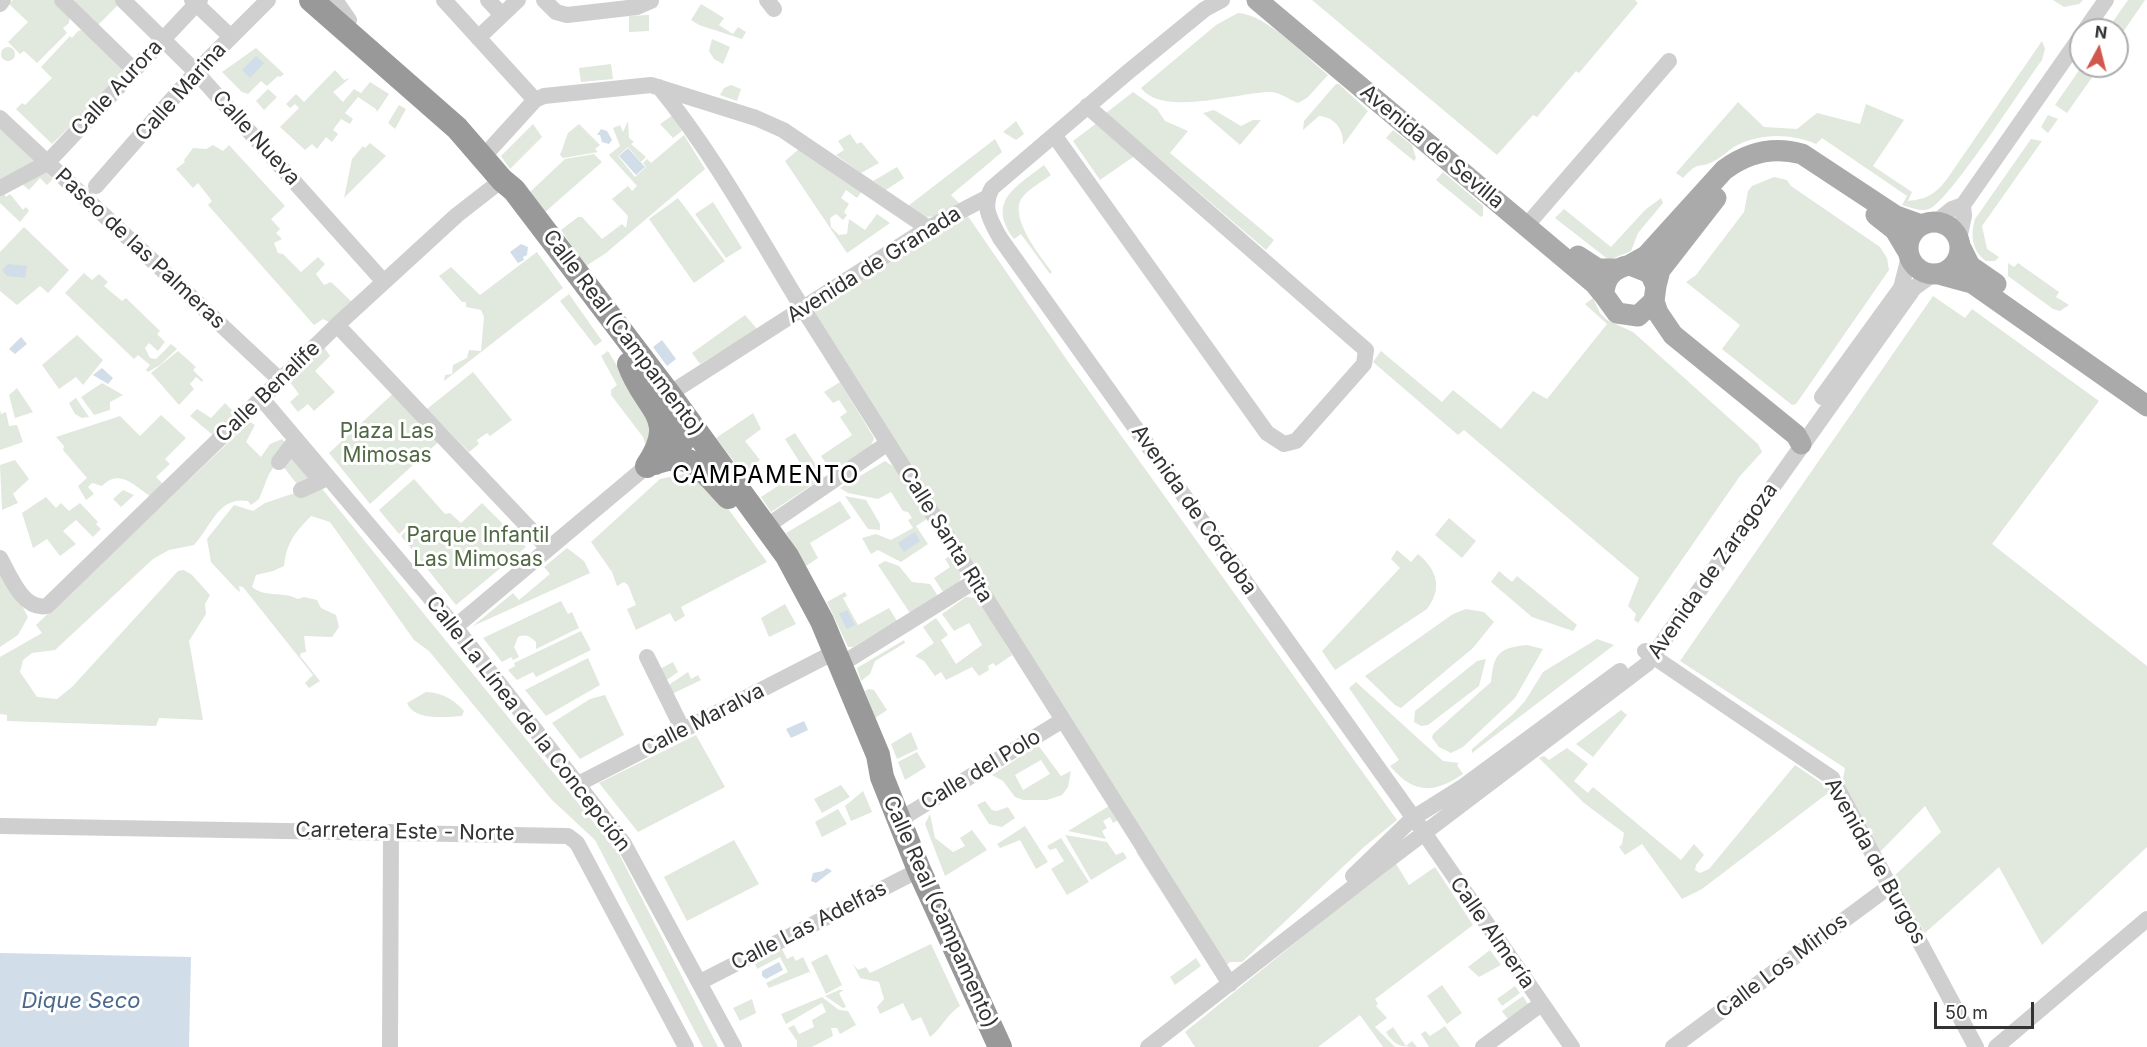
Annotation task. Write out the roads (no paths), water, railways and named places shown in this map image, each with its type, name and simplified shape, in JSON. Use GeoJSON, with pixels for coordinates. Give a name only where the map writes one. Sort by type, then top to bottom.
{"type":"FeatureCollection","features":[{"type":"Feature","properties":{"kind":"highway","name":"Calle Real (Campamento)"},"geometry":{"type":"LineString","coordinates":[[311,0],[457,128],[484,156],[502,180],[514,190],[669,394],[766,526],[808,589],[834,660],[878,755],[882,777],[919,870],[1000,1047]]}},
{"type":"Feature","properties":{"kind":"highway","name":"Calle Real (Campamento)"},"geometry":{"type":"LineString","coordinates":[[502,180],[508,195],[629,364],[783,572],[834,660]]}},
{"type":"Feature","properties":{"kind":"highway"},"geometry":{"type":"LineString","coordinates":[[578,274],[585,291],[683,424],[684,436]]}},
{"type":"Feature","properties":{"kind":"highway"},"geometry":{"type":"LineString","coordinates":[[629,364],[635,380],[662,424],[661,442],[651,462]]}},
{"type":"Feature","properties":{"kind":"highway"},"geometry":{"type":"LineString","coordinates":[[651,462],[676,440],[684,436],[693,438],[754,520],[766,526]]}},
{"type":"Feature","properties":{"kind":"highway"},"geometry":{"type":"LineString","coordinates":[[651,462],[672,456],[687,459],[696,464],[728,497]]}},
{"type":"Feature","properties":{"kind":"main road","name":"Avenida de Sevilla"},"geometry":{"type":"LineString","coordinates":[[1257,0],[1595,284],[1604,295]]}},
{"type":"Feature","properties":{"kind":"main road","name":"Avenida de Sevilla"},"geometry":{"type":"LineString","coordinates":[[1278,0],[1586,262],[1598,269],[1623,267]]}},
{"type":"Feature","properties":{"kind":"main road"},"geometry":{"type":"LineString","coordinates":[[1795,444],[1649,329],[1631,317],[1611,309],[1604,295],[1606,280],[1623,267],[1646,256],[1724,170],[1736,161],[1766,151],[1790,150],[1802,154],[1896,216],[1950,227],[1960,242],[1970,266],[2147,389]]}},
{"type":"Feature","properties":{"kind":"main road"},"geometry":{"type":"LineString","coordinates":[[1631,317],[1645,312],[1655,294],[1660,270],[1729,181],[1747,168],[1768,161],[1790,162],[1810,169],[1889,225],[1903,239],[1908,254],[1918,269],[1972,283],[2147,406]]}},
{"type":"Feature","properties":{"kind":"main road"},"geometry":{"type":"LineString","coordinates":[[1908,254],[1911,235],[1928,223]]}},
{"type":"Feature","properties":{"kind":"main road"},"geometry":{"type":"LineString","coordinates":[[1936,274],[1953,267],[1960,254],[1960,242]]}},
{"type":"Feature","properties":{"kind":"main road"},"geometry":{"type":"LineString","coordinates":[[1623,267],[1650,273],[1664,324],[1673,335],[1795,444]]}},
{"type":"Feature","properties":{"kind":"street"},"geometry":{"type":"LineString","coordinates":[[0,3],[3,0]]}},
{"type":"Feature","properties":{"kind":"street"},"geometry":{"type":"LineString","coordinates":[[62,0],[80,6],[134,70]]}},
{"type":"Feature","properties":{"kind":"street","name":"Calle Nueva"},"geometry":{"type":"LineString","coordinates":[[123,0],[196,72],[349,240],[384,282]]}},
{"type":"Feature","properties":{"kind":"street","name":"Calle Marina"},"geometry":{"type":"LineString","coordinates":[[96,186],[196,72],[268,0]]}},
{"type":"Feature","properties":{"kind":"street"},"geometry":{"type":"LineString","coordinates":[[444,0],[535,100]]}},
{"type":"Feature","properties":{"kind":"street"},"geometry":{"type":"LineString","coordinates":[[488,0],[502,15]]}},
{"type":"Feature","properties":{"kind":"street"},"geometry":{"type":"LineString","coordinates":[[478,38],[518,0]]}},
{"type":"Feature","properties":{"kind":"street"},"geometry":{"type":"LineString","coordinates":[[544,0],[556,12],[567,15],[637,7],[651,1]]}},
{"type":"Feature","properties":{"kind":"street","name":"Avenida de Granada"},"geometry":{"type":"LineString","coordinates":[[669,394],[804,310],[928,228],[988,197],[992,188],[1205,4],[1222,0]]}},
{"type":"Feature","properties":{"kind":"street"},"geometry":{"type":"LineString","coordinates":[[2093,18],[2106,0]]}},
{"type":"Feature","properties":{"kind":"street"},"geometry":{"type":"LineString","coordinates":[[196,1],[231,37]]}},
{"type":"Feature","properties":{"kind":"street","name":"Calle Aurora"},"geometry":{"type":"LineString","coordinates":[[0,188],[47,163],[196,1]]}},
{"type":"Feature","properties":{"kind":"street"},"geometry":{"type":"LineString","coordinates":[[339,1],[349,20],[344,29]]}},
{"type":"Feature","properties":{"kind":"street"},"geometry":{"type":"LineString","coordinates":[[1928,223],[1963,205],[2069,53]]}},
{"type":"Feature","properties":{"kind":"street"},"geometry":{"type":"LineString","coordinates":[[1533,218],[1669,61]]}},
{"type":"Feature","properties":{"kind":"street"},"geometry":{"type":"LineString","coordinates":[[484,156],[535,100],[558,94],[641,85],[659,87],[774,125],[928,228]]}},
{"type":"Feature","properties":{"kind":"street","name":"Calle Santa Rita"},"geometry":{"type":"LineString","coordinates":[[659,87],[687,121],[1230,984]]}},
{"type":"Feature","properties":{"kind":"street"},"geometry":{"type":"LineString","coordinates":[[1054,135],[1267,433],[1284,444],[1296,441],[1364,364],[1366,350],[1087,106]]}},
{"type":"Feature","properties":{"kind":"street","name":"Paseo de las Palmeras"},"geometry":{"type":"LineString","coordinates":[[0,118],[280,380]]}},
{"type":"Feature","properties":{"kind":"street","name":"Calle Benalife"},"geometry":{"type":"LineString","coordinates":[[0,558],[18,590],[39,608],[51,603],[337,325],[457,215],[502,180]]}},
{"type":"Feature","properties":{"kind":"street","name":"Avenida de Córdoba"},"geometry":{"type":"LineString","coordinates":[[988,197],[987,212],[1000,238],[1419,826]]}},
{"type":"Feature","properties":{"kind":"street"},"geometry":{"type":"LineString","coordinates":[[1960,242],[1964,216],[1963,205]]}},
{"type":"Feature","properties":{"kind":"street","name":"Avenida de Zaragoza"},"geometry":{"type":"LineString","coordinates":[[1148,1047],[1374,871],[1384,858],[1419,826],[1649,654],[1665,625],[1795,444],[1901,288],[1908,254]]}},
{"type":"Feature","properties":{"kind":"street","name":"Avenida de Zaragoza"},"geometry":{"type":"LineString","coordinates":[[1795,444],[1914,288],[1936,274]]}},
{"type":"Feature","properties":{"kind":"street"},"geometry":{"type":"LineString","coordinates":[[337,325],[548,548]]}},
{"type":"Feature","properties":{"kind":"street","name":"Calle La Línea de la Concepción"},"geometry":{"type":"LineString","coordinates":[[262,399],[455,627],[624,844],[734,1047]]}},
{"type":"Feature","properties":{"kind":"street"},"geometry":{"type":"LineString","coordinates":[[766,526],[888,443]]}},
{"type":"Feature","properties":{"kind":"street"},"geometry":{"type":"LineString","coordinates":[[279,462],[291,446],[321,481],[301,490]]}},
{"type":"Feature","properties":{"kind":"street"},"geometry":{"type":"LineString","coordinates":[[455,627],[651,462]]}},
{"type":"Feature","properties":{"kind":"street","name":"Calle Maralva"},"geometry":{"type":"LineString","coordinates":[[578,784],[683,730],[834,660],[975,582]]}},
{"type":"Feature","properties":{"kind":"street","name":"Avenida de Zaragoza"},"geometry":{"type":"LineString","coordinates":[[1300,928],[1464,786],[1649,654]]}},
{"type":"Feature","properties":{"kind":"street","name":"Avenida de Burgos"},"geometry":{"type":"LineString","coordinates":[[1649,654],[1826,772],[1838,785],[1976,1047]]}},
{"type":"Feature","properties":{"kind":"street"},"geometry":{"type":"LineString","coordinates":[[647,657],[683,730]]}},
{"type":"Feature","properties":{"kind":"street","name":"Calle del Polo"},"geometry":{"type":"LineString","coordinates":[[899,820],[1063,720]]}},
{"type":"Feature","properties":{"kind":"street","name":"Carretera Este - Norte"},"geometry":{"type":"LineString","coordinates":[[0,826],[552,834],[572,838],[686,1047]]}},
{"type":"Feature","properties":{"kind":"street","name":"Calle Almería"},"geometry":{"type":"LineString","coordinates":[[1419,826],[1572,1047]]}},
{"type":"Feature","properties":{"kind":"street"},"geometry":{"type":"LineString","coordinates":[[390,1047],[391,832]]}},
{"type":"Feature","properties":{"kind":"street","name":"Calle Las Adelfas"},"geometry":{"type":"LineString","coordinates":[[700,982],[919,870]]}},
{"type":"Feature","properties":{"kind":"street","name":"Calle Los Mirlos"},"geometry":{"type":"LineString","coordinates":[[1673,1047],[1890,886]]}},
{"type":"Feature","properties":{"kind":"street"},"geometry":{"type":"LineString","coordinates":[[1996,1047],[2147,919]]}},
{"type":"Feature","properties":{"kind":"street"},"geometry":{"type":"LineString","coordinates":[[1483,1047],[1541,1004]]}},
{"type":"Feature","properties":{"kind":"water"},"geometry":{"type":"Polygon","coordinates":[[[256,56],[264,63],[250,78],[242,70],[256,56]]]}},
{"type":"Feature","properties":{"kind":"water"},"geometry":{"type":"Polygon","coordinates":[[[601,129],[607,131],[612,140],[609,144],[602,142],[600,135],[597,135],[601,129]]]}},
{"type":"Feature","properties":{"kind":"water"},"geometry":{"type":"Polygon","coordinates":[[[628,148],[645,167],[636,175],[619,156],[628,148]]]}},
{"type":"Feature","properties":{"kind":"water"},"geometry":{"type":"Polygon","coordinates":[[[521,244],[528,247],[527,255],[518,263],[510,252],[521,244]]]}},
{"type":"Feature","properties":{"kind":"water"},"geometry":{"type":"Polygon","coordinates":[[[8,264],[27,266],[25,278],[7,276],[2,270],[8,264]]]}},
{"type":"Feature","properties":{"kind":"water"},"geometry":{"type":"Polygon","coordinates":[[[21,337],[27,344],[15,354],[9,349],[21,337]]]}},
{"type":"Feature","properties":{"kind":"water"},"geometry":{"type":"Polygon","coordinates":[[[662,340],[676,359],[667,366],[653,347],[662,340]]]}},
{"type":"Feature","properties":{"kind":"water"},"geometry":{"type":"Polygon","coordinates":[[[102,368],[113,378],[108,384],[93,375],[102,368]]]}},
{"type":"Feature","properties":{"kind":"water"},"geometry":{"type":"Polygon","coordinates":[[[915,532],[920,541],[904,552],[898,543],[915,532]]]}},
{"type":"Feature","properties":{"kind":"water"},"geometry":{"type":"Polygon","coordinates":[[[847,610],[855,625],[847,629],[839,614],[847,610]]]}},
{"type":"Feature","properties":{"kind":"water"},"geometry":{"type":"Polygon","coordinates":[[[804,721],[808,730],[791,738],[786,729],[804,721]]]}},
{"type":"Feature","properties":{"kind":"water"},"geometry":{"type":"Polygon","coordinates":[[[827,868],[832,871],[816,883],[811,881],[813,873],[827,868]]]}},
{"type":"Feature","properties":{"kind":"water","name":"Dique Seco"},"geometry":{"type":"Polygon","coordinates":[[[0,953],[191,957],[189,1047],[0,1047],[0,953]]]}},
{"type":"Feature","properties":{"kind":"water"},"geometry":{"type":"Polygon","coordinates":[[[779,962],[783,970],[766,979],[762,976],[762,971],[779,962]]]}},
{"type":"Feature","properties":{"kind":"district","name":"CAMPAMENTO"},"geometry":{"type":"Point","coordinates":[766,476]}},
{"type":"Feature","properties":{"kind":"park label","name":"Plaza Las Mimosas"},"geometry":{"type":"Point","coordinates":[387,444]}},
{"type":"Feature","properties":{"kind":"park label","name":"Parque Infantil Las Mimosas"},"geometry":{"type":"Point","coordinates":[478,548]}}]}
